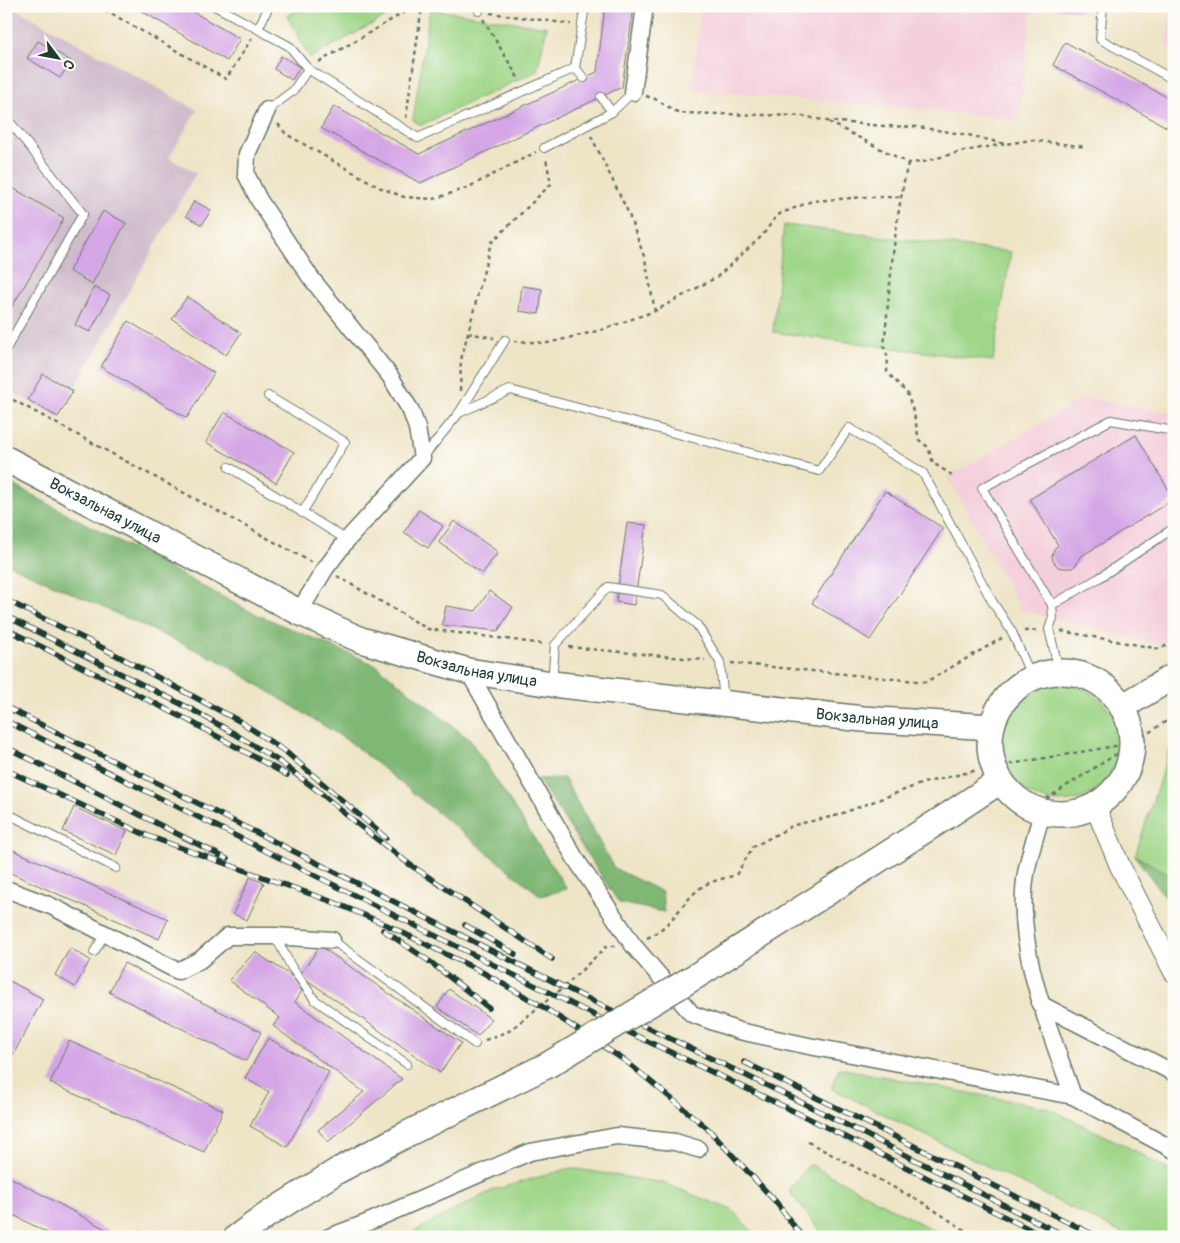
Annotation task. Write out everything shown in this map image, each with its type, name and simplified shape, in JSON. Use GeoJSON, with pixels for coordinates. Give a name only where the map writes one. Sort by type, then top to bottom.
{"type":"FeatureCollection","features":[{"type":"Feature","properties":{"kind":"main road","name":"Вокзальная улица"},"geometry":{"type":"LineString","coordinates":[[6,458],[299,612],[361,640],[468,671],[552,684],[863,719],[991,727]]}},
{"type":"Feature","properties":{"kind":"main road"},"geometry":{"type":"LineString","coordinates":[[1059,671],[1077,673],[1102,684],[1122,707],[1133,743],[1132,754],[1121,782],[1095,806],[1074,814],[1042,807],[1013,797],[998,773],[989,747],[991,727],[997,711],[1012,691],[1032,678],[1059,671]]}},
{"type":"Feature","properties":{"kind":"main road"},"geometry":{"type":"LineString","coordinates":[[1122,707],[1174,676]]}},
{"type":"Feature","properties":{"kind":"main road"},"geometry":{"type":"LineString","coordinates":[[237,1237],[267,1215],[337,1171],[408,1133],[548,1065],[701,973],[947,816],[998,773]]}},
{"type":"Feature","properties":{"kind":"street"},"geometry":{"type":"LineString","coordinates":[[633,92],[645,6]]}},
{"type":"Feature","properties":{"kind":"street"},"geometry":{"type":"LineString","coordinates":[[267,110],[247,154],[246,174],[259,200],[311,278],[390,376],[410,411],[417,428],[422,458],[347,540],[324,569],[299,612]]}},
{"type":"Feature","properties":{"kind":"street"},"geometry":{"type":"LineString","coordinates":[[468,671],[575,858],[633,945],[692,1014],[739,1031],[887,1062],[1073,1096],[1174,1150]]}},
{"type":"Feature","properties":{"kind":"street"},"geometry":{"type":"LineString","coordinates":[[1095,806],[1120,866],[1174,972]]}},
{"type":"Feature","properties":{"kind":"street"},"geometry":{"type":"LineString","coordinates":[[1042,807],[1027,869],[1024,906],[1027,946],[1040,1004],[1073,1096]]}},
{"type":"Feature","properties":{"kind":"street"},"geometry":{"type":"LineString","coordinates":[[6,889],[51,906],[178,971],[200,960],[228,936],[275,936],[332,940]]}},
{"type":"Feature","properties":{"kind":"street"},"geometry":{"type":"LineString","coordinates":[[1040,1004],[1174,1073]]}},
{"type":"Feature","properties":{"kind":"street"},"geometry":{"type":"LineString","coordinates":[[329,1237],[364,1224],[530,1152],[617,1136],[674,1142],[698,1149]]}},
{"type":"Feature","properties":{"kind":"lane"},"geometry":{"type":"LineString","coordinates":[[215,6],[289,46],[308,69],[418,138],[574,68]]}},
{"type":"Feature","properties":{"kind":"lane"},"geometry":{"type":"LineString","coordinates":[[258,29],[269,6]]}},
{"type":"Feature","properties":{"kind":"lane"},"geometry":{"type":"LineString","coordinates":[[574,68],[585,6]]}},
{"type":"Feature","properties":{"kind":"lane"},"geometry":{"type":"LineString","coordinates":[[1103,6],[1100,39],[1174,80]]}},
{"type":"Feature","properties":{"kind":"lane"},"geometry":{"type":"LineString","coordinates":[[574,68],[584,78]]}},
{"type":"Feature","properties":{"kind":"lane"},"geometry":{"type":"LineString","coordinates":[[267,110],[293,91],[308,69]]}},
{"type":"Feature","properties":{"kind":"lane"},"geometry":{"type":"LineString","coordinates":[[544,148],[612,112],[633,92]]}},
{"type":"Feature","properties":{"kind":"lane"},"geometry":{"type":"LineString","coordinates":[[601,97],[612,112]]}},
{"type":"Feature","properties":{"kind":"lane"},"geometry":{"type":"LineString","coordinates":[[6,117],[84,214],[6,349]]}},
{"type":"Feature","properties":{"kind":"lane"},"geometry":{"type":"LineString","coordinates":[[422,458],[459,413],[506,340]]}},
{"type":"Feature","properties":{"kind":"lane"},"geometry":{"type":"LineString","coordinates":[[459,413],[510,390],[819,471],[849,428],[923,473],[992,601],[1012,632],[1032,678]]}},
{"type":"Feature","properties":{"kind":"lane"},"geometry":{"type":"LineString","coordinates":[[268,396],[345,442],[302,513]]}},
{"type":"Feature","properties":{"kind":"lane"},"geometry":{"type":"LineString","coordinates":[[1059,671],[1048,629],[1052,618],[1052,605],[982,488],[1111,420],[1174,431]]}},
{"type":"Feature","properties":{"kind":"lane"},"geometry":{"type":"LineString","coordinates":[[229,467],[347,540]]}},
{"type":"Feature","properties":{"kind":"lane"},"geometry":{"type":"LineString","coordinates":[[1052,605],[1099,578],[1174,528]]}},
{"type":"Feature","properties":{"kind":"lane"},"geometry":{"type":"LineString","coordinates":[[552,684],[556,646],[608,587],[662,595],[698,625],[720,662],[724,703]]}},
{"type":"Feature","properties":{"kind":"lane"},"geometry":{"type":"LineString","coordinates":[[6,813],[116,868]]}},
{"type":"Feature","properties":{"kind":"lane"},"geometry":{"type":"LineString","coordinates":[[94,952],[105,934]]}},
{"type":"Feature","properties":{"kind":"lane"},"geometry":{"type":"LineString","coordinates":[[275,936],[292,968],[314,1000],[407,1064]]}},
{"type":"Feature","properties":{"kind":"lane"},"geometry":{"type":"LineString","coordinates":[[332,940],[475,1044]]}},
{"type":"Feature","properties":{"kind":"path"},"geometry":{"type":"LineString","coordinates":[[98,6],[226,79],[258,29]]}},
{"type":"Feature","properties":{"kind":"path"},"geometry":{"type":"LineString","coordinates":[[405,129],[422,6]]}},
{"type":"Feature","properties":{"kind":"path"},"geometry":{"type":"LineString","coordinates":[[448,6],[479,9],[582,26]]}},
{"type":"Feature","properties":{"kind":"path"},"geometry":{"type":"LineString","coordinates":[[308,69],[413,7]]}},
{"type":"Feature","properties":{"kind":"path"},"geometry":{"type":"LineString","coordinates":[[479,9],[526,89]]}},
{"type":"Feature","properties":{"kind":"path"},"geometry":{"type":"LineString","coordinates":[[633,92],[655,99],[679,113],[803,116],[827,121],[918,127],[968,135],[1004,144]]}},
{"type":"Feature","properties":{"kind":"path"},"geometry":{"type":"LineString","coordinates":[[267,110],[286,134],[379,187],[404,197],[434,198],[467,188],[544,148],[552,184],[491,243],[461,360],[459,413]]}},
{"type":"Feature","properties":{"kind":"path"},"geometry":{"type":"LineString","coordinates":[[827,121],[908,163],[923,162],[959,152],[1032,140],[1086,148]]}},
{"type":"Feature","properties":{"kind":"path"},"geometry":{"type":"LineString","coordinates":[[585,126],[628,212],[645,259],[655,311]]}},
{"type":"Feature","properties":{"kind":"path"},"geometry":{"type":"LineString","coordinates":[[908,163],[900,197],[894,238],[884,347],[888,358],[888,372],[907,393],[919,440],[928,447],[933,463],[952,475]]}},
{"type":"Feature","properties":{"kind":"path"},"geometry":{"type":"LineString","coordinates":[[468,333],[506,340],[548,343],[601,330],[655,311],[717,277],[762,236],[777,215],[812,201],[866,197],[900,197]]}},
{"type":"Feature","properties":{"kind":"path"},"geometry":{"type":"LineString","coordinates":[[6,396],[324,569],[428,629],[556,646],[926,682],[1012,632],[1048,629],[1160,649],[1174,642]]}},
{"type":"Feature","properties":{"kind":"path"},"geometry":{"type":"LineString","coordinates":[[1042,807],[1133,743]]}},
{"type":"Feature","properties":{"kind":"path"},"geometry":{"type":"LineString","coordinates":[[475,1044],[509,1032],[566,985],[607,946],[633,945],[654,935],[671,921],[688,899],[706,884],[736,875],[753,847],[794,825],[835,816],[924,783],[998,773]]}},
{"type":"Feature","properties":{"kind":"path"},"geometry":{"type":"LineString","coordinates":[[808,1142],[925,1204],[975,1237]]}},
{"type":"Feature","properties":{"kind":"shaded area"},"geometry":{"type":"Polygon","coordinates":[[[6,6],[11,6],[197,110],[169,158],[196,173],[58,417],[6,388],[6,6]]]}},
{"type":"Feature","properties":{"kind":"shaded area"},"geometry":{"type":"Polygon","coordinates":[[[701,6],[1032,6],[1019,120],[920,109],[692,90],[701,6]]]}},
{"type":"Feature","properties":{"kind":"shaded area"},"geometry":{"type":"Polygon","coordinates":[[[1171,6],[1174,6],[1174,49],[1166,48],[1171,6]]]}},
{"type":"Feature","properties":{"kind":"shaded area"},"geometry":{"type":"Polygon","coordinates":[[[1083,398],[1174,413],[1174,636],[1158,645],[1021,610],[948,477],[1083,398]]]}},
{"type":"Feature","properties":{"kind":"green space"},"geometry":{"type":"Polygon","coordinates":[[[305,6],[379,6],[385,17],[310,58],[287,16],[305,6]]]}},
{"type":"Feature","properties":{"kind":"green space"},"geometry":{"type":"Polygon","coordinates":[[[430,9],[547,27],[537,71],[421,125],[413,120],[430,9]]]}},
{"type":"Feature","properties":{"kind":"green space"},"geometry":{"type":"Polygon","coordinates":[[[784,225],[1011,252],[993,361],[773,332],[784,225]]]}},
{"type":"Feature","properties":{"kind":"green space"},"geometry":{"type":"Polygon","coordinates":[[[6,481],[249,611],[376,665],[470,740],[567,889],[541,896],[350,742],[220,661],[6,563],[6,481]]]}},
{"type":"Feature","properties":{"kind":"green space"},"geometry":{"type":"Polygon","coordinates":[[[1060,684],[1082,689],[1102,701],[1114,721],[1119,743],[1114,765],[1102,785],[1082,797],[1060,802],[1038,797],[1018,785],[1006,765],[1001,743],[1006,721],[1018,701],[1038,689],[1060,684]]]}},
{"type":"Feature","properties":{"kind":"green space"},"geometry":{"type":"Polygon","coordinates":[[[1174,736],[1174,876],[1135,856],[1174,736]]]}},
{"type":"Feature","properties":{"kind":"green space"},"geometry":{"type":"Polygon","coordinates":[[[564,778],[614,868],[662,892],[664,912],[619,903],[538,779],[564,778]]]}},
{"type":"Feature","properties":{"kind":"green space"},"geometry":{"type":"Polygon","coordinates":[[[1135,856],[1174,876],[1174,910],[1135,856]]]}},
{"type":"Feature","properties":{"kind":"green space"},"geometry":{"type":"Polygon","coordinates":[[[839,1068],[1048,1108],[1124,1145],[1174,1173],[1174,1237],[1129,1237],[831,1088],[839,1068]]]}},
{"type":"Feature","properties":{"kind":"green space"},"geometry":{"type":"Polygon","coordinates":[[[809,1164],[946,1237],[825,1237],[789,1191],[809,1164]]]}},
{"type":"Feature","properties":{"kind":"green space"},"geometry":{"type":"Polygon","coordinates":[[[571,1168],[663,1183],[732,1210],[757,1237],[404,1237],[493,1190],[571,1168]]]}},
{"type":"Feature","properties":{"kind":"building"},"geometry":{"type":"Polygon","coordinates":[[[133,6],[183,6],[240,39],[227,61],[133,6]]]}},
{"type":"Feature","properties":{"kind":"building"},"geometry":{"type":"Polygon","coordinates":[[[605,6],[634,6],[622,87],[420,183],[321,128],[334,106],[419,154],[597,72],[605,6]]]}},
{"type":"Feature","properties":{"kind":"building"},"geometry":{"type":"Polygon","coordinates":[[[1054,6],[1081,6],[1081,11],[1054,8],[1054,6]]]}},
{"type":"Feature","properties":{"kind":"building"},"geometry":{"type":"Polygon","coordinates":[[[38,41],[71,61],[60,78],[27,58],[38,41]]]}},
{"type":"Feature","properties":{"kind":"building"},"geometry":{"type":"Polygon","coordinates":[[[1065,42],[1174,101],[1174,131],[1053,65],[1065,42]]]}},
{"type":"Feature","properties":{"kind":"building"},"geometry":{"type":"Polygon","coordinates":[[[281,56],[300,67],[292,80],[274,69],[281,56]]]}},
{"type":"Feature","properties":{"kind":"building"},"geometry":{"type":"Polygon","coordinates":[[[6,184],[64,218],[6,317],[6,184]]]}},
{"type":"Feature","properties":{"kind":"building"},"geometry":{"type":"Polygon","coordinates":[[[194,201],[211,210],[202,225],[186,216],[194,201]]]}},
{"type":"Feature","properties":{"kind":"building"},"geometry":{"type":"Polygon","coordinates":[[[103,211],[126,223],[92,284],[69,271],[103,211]]]}},
{"type":"Feature","properties":{"kind":"building"},"geometry":{"type":"Polygon","coordinates":[[[522,286],[542,289],[539,314],[519,311],[522,286]]]}},
{"type":"Feature","properties":{"kind":"building"},"geometry":{"type":"Polygon","coordinates":[[[94,287],[110,295],[90,332],[75,325],[94,287]]]}},
{"type":"Feature","properties":{"kind":"building"},"geometry":{"type":"Polygon","coordinates":[[[187,297],[241,333],[226,355],[172,319],[187,297]]]}},
{"type":"Feature","properties":{"kind":"building"},"geometry":{"type":"Polygon","coordinates":[[[128,321],[214,373],[187,418],[101,367],[128,321]]]}},
{"type":"Feature","properties":{"kind":"building"},"geometry":{"type":"Polygon","coordinates":[[[43,374],[73,391],[58,417],[28,400],[43,374]]]}},
{"type":"Feature","properties":{"kind":"building"},"geometry":{"type":"Polygon","coordinates":[[[224,412],[294,452],[276,483],[206,442],[224,412]]]}},
{"type":"Feature","properties":{"kind":"building"},"geometry":{"type":"Polygon","coordinates":[[[1136,435],[1174,499],[1080,557],[1077,564],[1072,568],[1058,567],[1053,561],[1052,555],[1058,545],[1030,499],[1136,435]]]}},
{"type":"Feature","properties":{"kind":"building"},"geometry":{"type":"Polygon","coordinates":[[[885,491],[943,528],[870,640],[812,603],[885,491]]]}},
{"type":"Feature","properties":{"kind":"building"},"geometry":{"type":"Polygon","coordinates":[[[419,510],[443,526],[428,548],[404,532],[419,510]]]}},
{"type":"Feature","properties":{"kind":"building"},"geometry":{"type":"Polygon","coordinates":[[[454,521],[498,552],[482,574],[439,542],[454,521]]]}},
{"type":"Feature","properties":{"kind":"building"},"geometry":{"type":"Polygon","coordinates":[[[627,523],[646,525],[634,605],[616,602],[627,523]]]}},
{"type":"Feature","properties":{"kind":"building"},"geometry":{"type":"Polygon","coordinates":[[[489,591],[513,607],[498,631],[442,625],[446,606],[476,611],[489,591]]]}},
{"type":"Feature","properties":{"kind":"building"},"geometry":{"type":"Polygon","coordinates":[[[74,807],[127,831],[116,855],[63,831],[74,807]]]}},
{"type":"Feature","properties":{"kind":"building"},"geometry":{"type":"Polygon","coordinates":[[[6,847],[168,919],[159,939],[6,871],[6,847]]]}},
{"type":"Feature","properties":{"kind":"building"},"geometry":{"type":"Polygon","coordinates":[[[250,877],[264,883],[247,920],[233,914],[250,877]]]}},
{"type":"Feature","properties":{"kind":"building"},"geometry":{"type":"Polygon","coordinates":[[[320,946],[461,1043],[440,1073],[300,975],[320,946]]]}},
{"type":"Feature","properties":{"kind":"building"},"geometry":{"type":"Polygon","coordinates":[[[70,948],[90,960],[75,987],[55,975],[70,948]]]}},
{"type":"Feature","properties":{"kind":"building"},"geometry":{"type":"Polygon","coordinates":[[[255,952],[293,977],[302,991],[295,1002],[402,1079],[328,1142],[318,1130],[364,1092],[273,1026],[280,1018],[229,980],[255,952]]]}},
{"type":"Feature","properties":{"kind":"building"},"geometry":{"type":"Polygon","coordinates":[[[124,963],[261,1032],[246,1061],[109,992],[124,963]]]}},
{"type":"Feature","properties":{"kind":"building"},"geometry":{"type":"Polygon","coordinates":[[[6,979],[43,999],[6,1068],[6,979]]]}},
{"type":"Feature","properties":{"kind":"building"},"geometry":{"type":"Polygon","coordinates":[[[449,989],[491,1019],[478,1036],[437,1007],[449,989]]]}},
{"type":"Feature","properties":{"kind":"building"},"geometry":{"type":"Polygon","coordinates":[[[268,1038],[329,1072],[287,1147],[250,1126],[269,1092],[245,1078],[268,1038]]]}},
{"type":"Feature","properties":{"kind":"building"},"geometry":{"type":"Polygon","coordinates":[[[69,1041],[223,1110],[204,1152],[50,1083],[69,1041]]]}},
{"type":"Feature","properties":{"kind":"building"},"geometry":{"type":"Polygon","coordinates":[[[6,1175],[120,1237],[55,1237],[6,1211],[6,1175]]]}},
{"type":"Feature","properties":{"kind":"building"},"geometry":{"type":"Polygon","coordinates":[[[140,1230],[143,1237],[127,1237],[140,1230]]]}},
{"type":"Feature","properties":{"kind":"railway"},"geometry":{"type":"LineString","coordinates":[[6,600],[101,647],[241,722],[286,752],[386,838]]}},
{"type":"Feature","properties":{"kind":"railway"},"geometry":{"type":"LineString","coordinates":[[6,616],[191,709],[277,760],[409,864],[552,959]]}},
{"type":"Feature","properties":{"kind":"railway"},"geometry":{"type":"LineString","coordinates":[[6,629],[186,719],[287,775]]}},
{"type":"Feature","properties":{"kind":"railway"},"geometry":{"type":"LineString","coordinates":[[6,707],[564,987],[813,1108],[1067,1237]]}},
{"type":"Feature","properties":{"kind":"railway"},"geometry":{"type":"LineString","coordinates":[[6,721],[622,1029],[810,1119],[1045,1237]]}},
{"type":"Feature","properties":{"kind":"railway"},"geometry":{"type":"LineString","coordinates":[[6,747],[227,859]]}},
{"type":"Feature","properties":{"kind":"railway"},"geometry":{"type":"LineString","coordinates":[[6,770],[148,836],[333,902],[387,925],[482,972],[540,1005],[627,1062],[707,1128],[776,1202],[802,1237]]}},
{"type":"Feature","properties":{"kind":"railway"},"geometry":{"type":"LineString","coordinates":[[465,925],[515,954]]}},
{"type":"Feature","properties":{"kind":"railway"},"geometry":{"type":"LineString","coordinates":[[383,930],[429,961],[489,1008]]}},
{"type":"Feature","properties":{"kind":"railway"},"geometry":{"type":"LineString","coordinates":[[744,1062],[1098,1237]]}}]}
